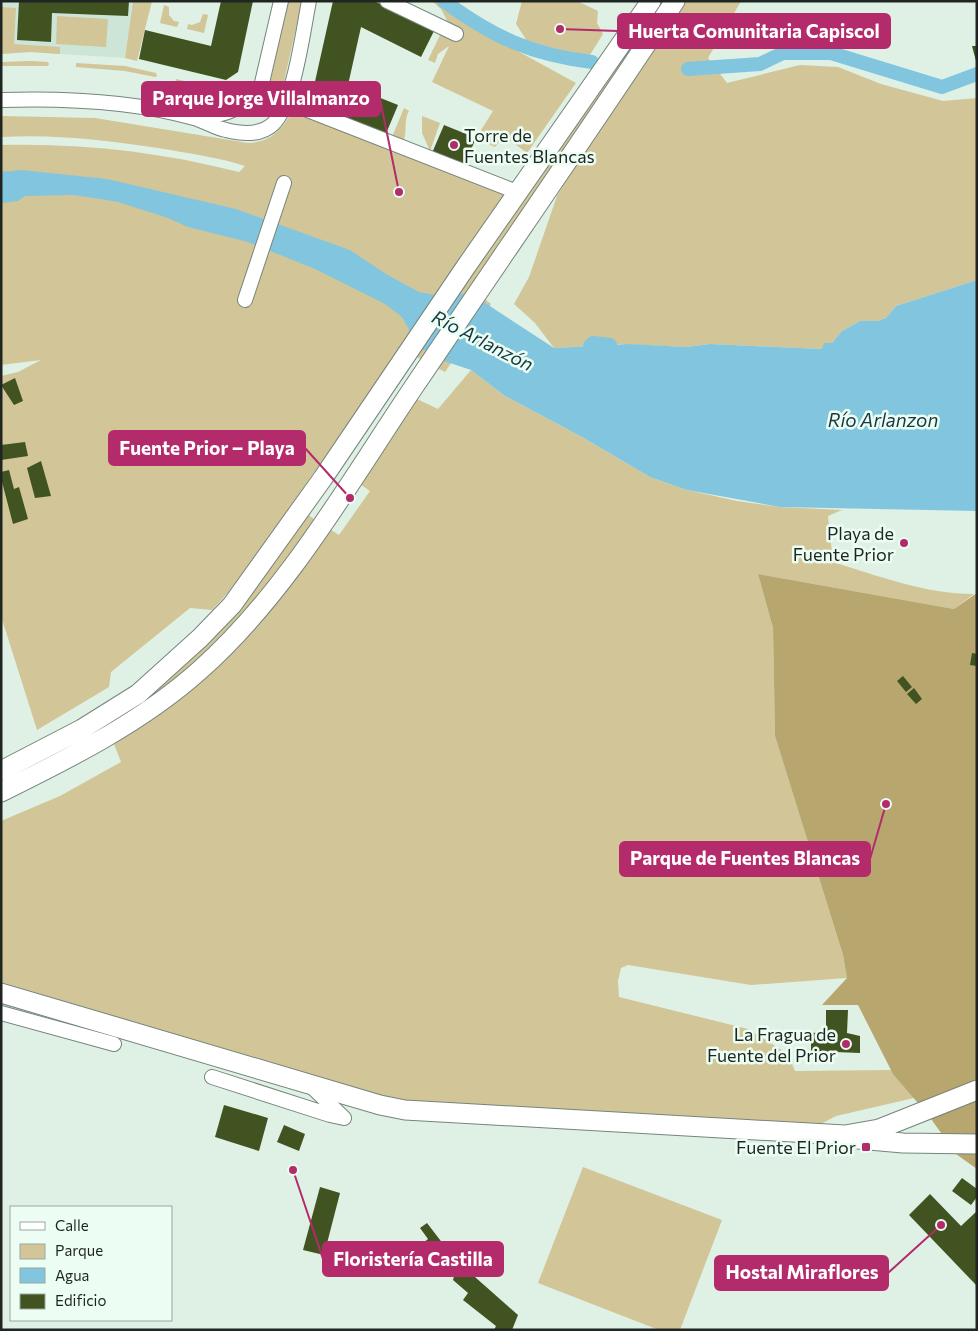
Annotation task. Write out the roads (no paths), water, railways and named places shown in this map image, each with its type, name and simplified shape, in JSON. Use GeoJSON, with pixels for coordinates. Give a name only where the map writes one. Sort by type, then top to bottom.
{"type":"FeatureCollection","features":[{"type":"Feature","properties":{"kind":"main road"},"geometry":{"type":"LineString","coordinates":[[1,771],[82,729],[138,694],[207,632],[232,606],[651,1]]}},
{"type":"Feature","properties":{"kind":"main road"},"geometry":{"type":"LineString","coordinates":[[1,792],[93,744],[162,700],[200,670],[239,632],[279,584],[675,1]]}},
{"type":"Feature","properties":{"kind":"main road"},"geometry":{"type":"LineString","coordinates":[[1,992],[380,1106],[413,1111],[845,1135],[865,1133],[910,1118],[977,1090]]}},
{"type":"Feature","properties":{"kind":"main road"},"geometry":{"type":"LineString","coordinates":[[910,1118],[904,1134],[914,1143]]}},
{"type":"Feature","properties":{"kind":"main road"},"geometry":{"type":"LineString","coordinates":[[910,1118],[937,1143]]}},
{"type":"Feature","properties":{"kind":"main road"},"geometry":{"type":"LineString","coordinates":[[845,1135],[863,1140],[977,1144]]}},
{"type":"Feature","properties":{"kind":"street"},"geometry":{"type":"LineString","coordinates":[[1,100],[48,99],[101,103],[196,118],[230,113],[243,106],[261,87],[281,1]]}},
{"type":"Feature","properties":{"kind":"street"},"geometry":{"type":"LineString","coordinates":[[196,118],[214,128],[233,132],[258,132],[274,123],[286,104],[309,1]]}},
{"type":"Feature","properties":{"kind":"street"},"geometry":{"type":"LineString","coordinates":[[387,1],[456,34]]}},
{"type":"Feature","properties":{"kind":"street"},"geometry":{"type":"LineString","coordinates":[[261,87],[267,105],[275,108],[286,104],[518,192]]}},
{"type":"Feature","properties":{"kind":"street"},"geometry":{"type":"LineString","coordinates":[[245,300],[284,185]]}},
{"type":"Feature","properties":{"kind":"street"},"geometry":{"type":"LineString","coordinates":[[1,1013],[114,1044]]}},
{"type":"Feature","properties":{"kind":"street"},"geometry":{"type":"LineString","coordinates":[[212,1077],[344,1118],[309,1084]]}},
{"type":"Feature","properties":{"kind":"water","name":"Río Arlanzon"},"geometry":{"type":"Polygon","coordinates":[[[21,170],[107,179],[236,209],[350,250],[386,274],[419,292],[440,296],[470,293],[554,348],[628,344],[687,347],[710,344],[822,349],[824,343],[832,343],[842,331],[860,321],[877,321],[886,318],[896,306],[977,280],[977,511],[780,507],[687,490],[650,477],[582,437],[505,396],[471,370],[444,361],[431,350],[420,350],[402,317],[385,304],[315,269],[248,242],[188,227],[168,218],[118,202],[73,195],[25,196],[18,201],[1,203],[1,172],[21,170]]]}},
{"type":"Feature","properties":{"kind":"waterway"},"geometry":{"type":"LineString","coordinates":[[444,1],[479,25],[514,42],[550,55],[592,62]]}},
{"type":"Feature","properties":{"kind":"waterway"},"geometry":{"type":"LineString","coordinates":[[688,69],[760,64],[783,53],[831,53],[942,87],[977,74]]}},
{"type":"Feature","properties":{"kind":"waterway"},"geometry":{"type":"LineString","coordinates":[[590,346],[593,343],[610,345]]}},
{"type":"Feature","properties":{"kind":"place","name":"Huerta Comunitaria Capiscol"},"geometry":{"type":"Point","coordinates":[560,29]}},
{"type":"Feature","properties":{"kind":"place","name":"Torre de Fuentes Blancas"},"geometry":{"type":"Point","coordinates":[454,145]}},
{"type":"Feature","properties":{"kind":"place","name":"Parque Jorge Villalmanzo"},"geometry":{"type":"Point","coordinates":[399,192]}},
{"type":"Feature","properties":{"kind":"place","name":"Fuente Prior – Playa"},"geometry":{"type":"Point","coordinates":[350,498]}},
{"type":"Feature","properties":{"kind":"place","name":"Playa de Fuente Prior"},"geometry":{"type":"Point","coordinates":[904,543]}},
{"type":"Feature","properties":{"kind":"place","name":"Parque de Fuentes Blancas"},"geometry":{"type":"Point","coordinates":[886,804]}},
{"type":"Feature","properties":{"kind":"place","name":"La Fragua de Fuente del Prior"},"geometry":{"type":"Point","coordinates":[846,1044]}},
{"type":"Feature","properties":{"kind":"place","name":"Fuente El Prior"},"geometry":{"type":"Point","coordinates":[866,1147]}},
{"type":"Feature","properties":{"kind":"place","name":"Floristería Castilla"},"geometry":{"type":"Point","coordinates":[293,1170]}},
{"type":"Feature","properties":{"kind":"place","name":"Hostal Miraflores"},"geometry":{"type":"Point","coordinates":[941,1225]}},
{"type":"Feature","properties":{"kind":"water label","name":"Río Arlanzón"},"geometry":{"type":"Point","coordinates":[483,340]}}]}
